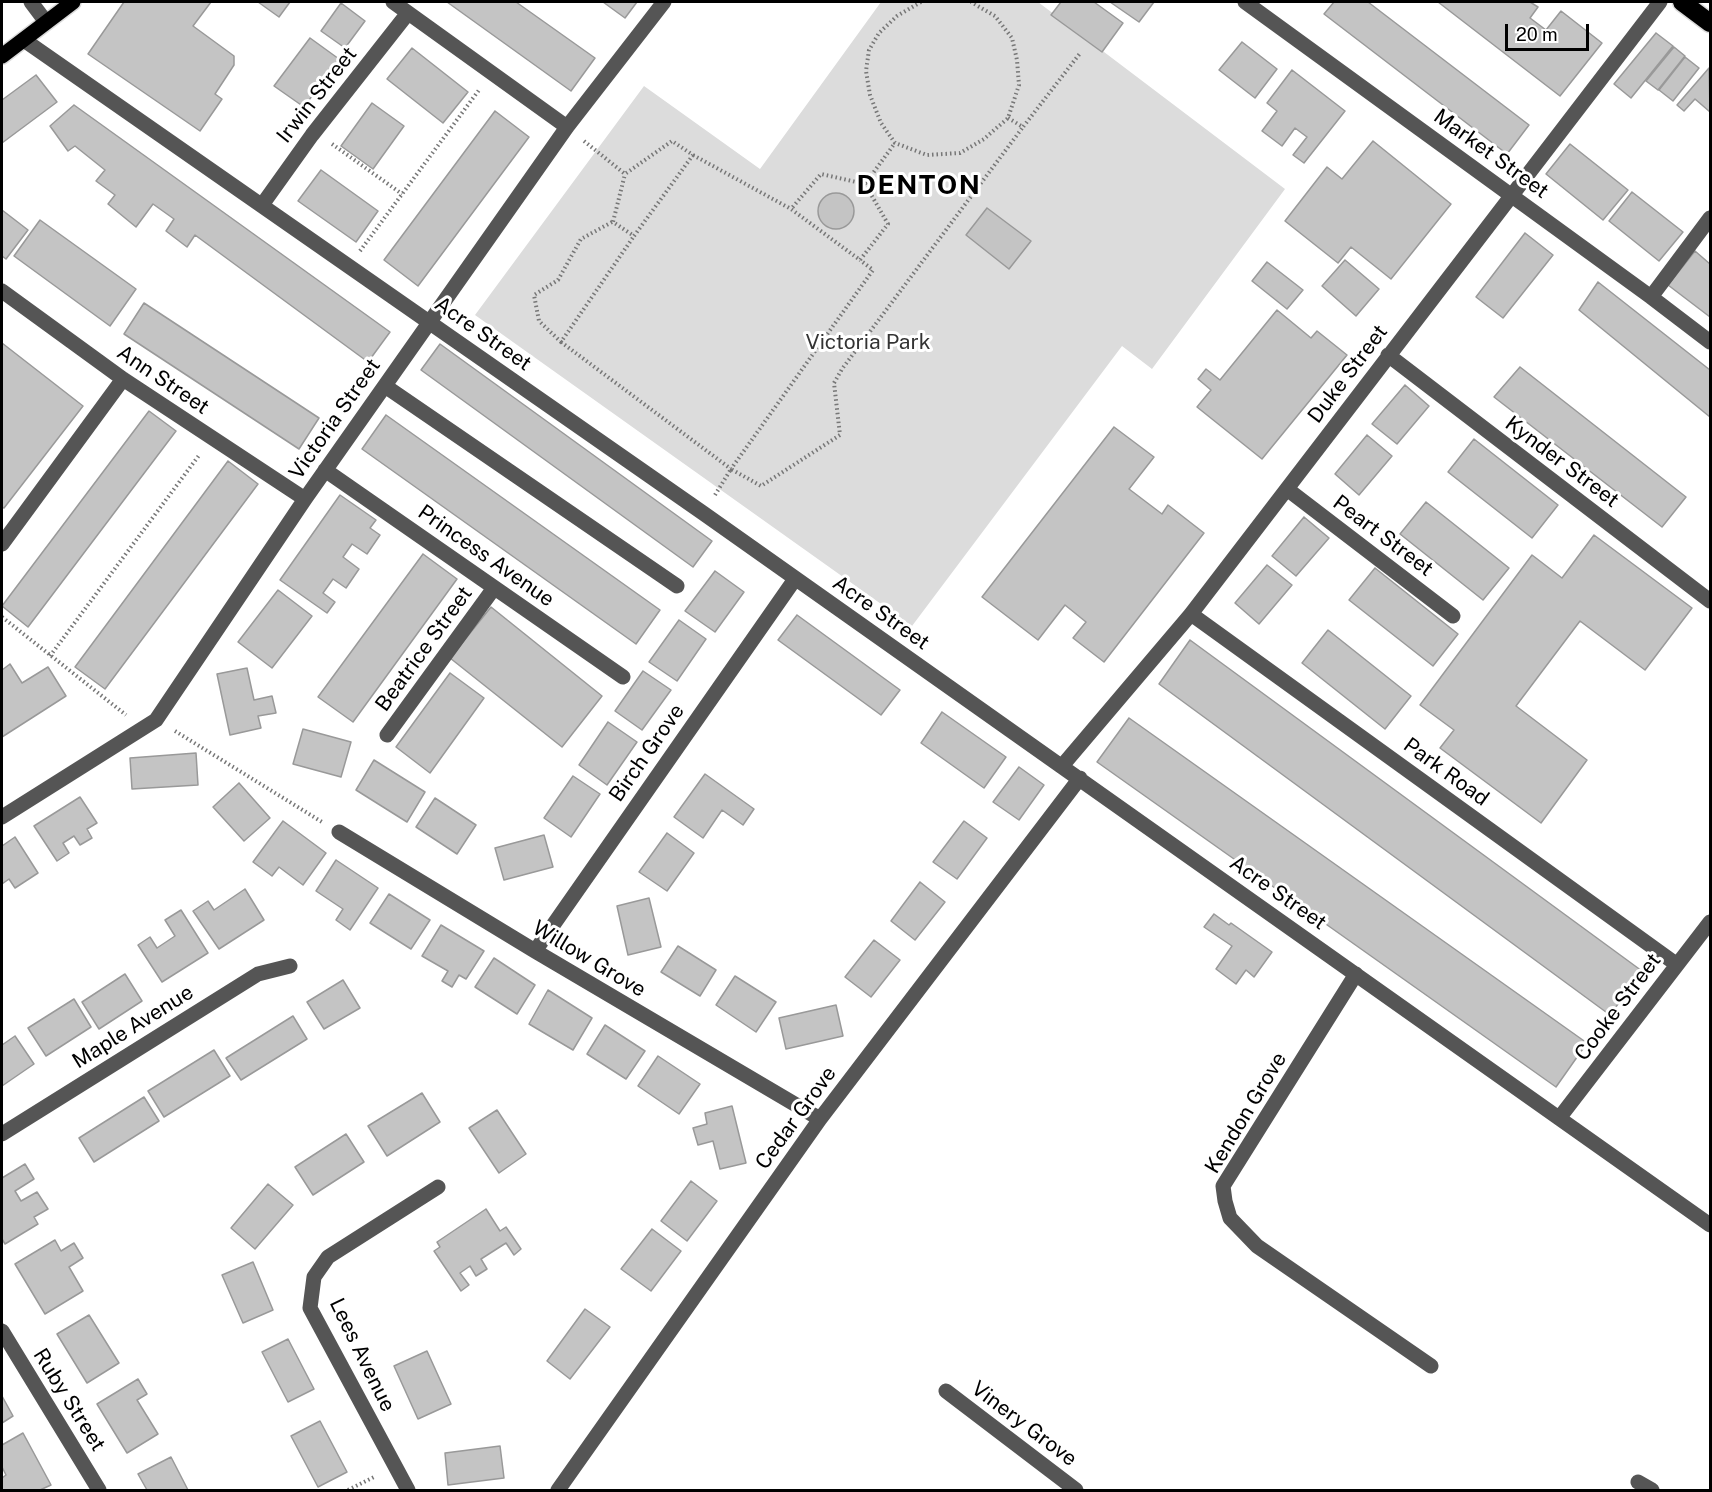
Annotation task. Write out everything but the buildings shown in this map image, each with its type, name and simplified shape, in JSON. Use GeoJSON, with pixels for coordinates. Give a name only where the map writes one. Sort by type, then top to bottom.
{"type":"FeatureCollection","features":[{"type":"Feature","properties":{"kind":"highway"},"geometry":{"type":"LineString","coordinates":[[1682,2],[1710,23]]}},
{"type":"Feature","properties":{"kind":"main road"},"geometry":{"type":"LineString","coordinates":[[2,56],[73,2]]}},
{"type":"Feature","properties":{"kind":"street"},"geometry":{"type":"LineString","coordinates":[[31,2],[46,22]]}},
{"type":"Feature","properties":{"kind":"street"},"geometry":{"type":"LineString","coordinates":[[393,2],[567,127]]}},
{"type":"Feature","properties":{"kind":"street","name":"Victoria Street"},"geometry":{"type":"LineString","coordinates":[[2,817],[156,720],[325,470],[567,127],[664,2]]}},
{"type":"Feature","properties":{"kind":"street","name":"Market Street"},"geometry":{"type":"LineString","coordinates":[[1245,2],[1511,194],[1710,342]]}},
{"type":"Feature","properties":{"kind":"street","name":"Duke Street"},"geometry":{"type":"LineString","coordinates":[[1062,766],[1191,614],[1660,2]]}},
{"type":"Feature","properties":{"kind":"street","name":"Irwin Street"},"geometry":{"type":"LineString","coordinates":[[262,205],[315,132],[408,13]]}},
{"type":"Feature","properties":{"kind":"street","name":"Acre Street"},"geometry":{"type":"LineString","coordinates":[[24,40],[703,513],[1710,1225]]}},
{"type":"Feature","properties":{"kind":"street"},"geometry":{"type":"LineString","coordinates":[[1651,297],[1710,218]]}},
{"type":"Feature","properties":{"kind":"street","name":"Ann Street"},"geometry":{"type":"LineString","coordinates":[[2,291],[123,379],[305,499]]}},
{"type":"Feature","properties":{"kind":"street","name":"Kynder Street"},"geometry":{"type":"LineString","coordinates":[[1388,356],[1710,601]]}},
{"type":"Feature","properties":{"kind":"street"},"geometry":{"type":"LineString","coordinates":[[2,544],[123,379]]}},
{"type":"Feature","properties":{"kind":"street"},"geometry":{"type":"LineString","coordinates":[[385,386],[677,586]]}},
{"type":"Feature","properties":{"kind":"street","name":"Princess Avenue"},"geometry":{"type":"LineString","coordinates":[[325,470],[623,677]]}},
{"type":"Feature","properties":{"kind":"street","name":"Peart Street"},"geometry":{"type":"LineString","coordinates":[[1287,489],[1453,616]]}},
{"type":"Feature","properties":{"kind":"street","name":"Birch Grove"},"geometry":{"type":"LineString","coordinates":[[535,951],[795,579]]}},
{"type":"Feature","properties":{"kind":"street","name":"Beatrice Street"},"geometry":{"type":"LineString","coordinates":[[387,735],[494,588]]}},
{"type":"Feature","properties":{"kind":"street","name":"Park Road"},"geometry":{"type":"LineString","coordinates":[[1191,614],[1676,964]]}},
{"type":"Feature","properties":{"kind":"street","name":"Cedar Grove"},"geometry":{"type":"LineString","coordinates":[[558,1491],[820,1119],[1080,778]]}},
{"type":"Feature","properties":{"kind":"street","name":"Willow Grove"},"geometry":{"type":"LineString","coordinates":[[339,832],[820,1119]]}},
{"type":"Feature","properties":{"kind":"street","name":"Cooke Street"},"geometry":{"type":"LineString","coordinates":[[1560,1117],[1710,922]]}},
{"type":"Feature","properties":{"kind":"street","name":"Maple Avenue"},"geometry":{"type":"LineString","coordinates":[[2,1134],[258,974],[290,966]]}},
{"type":"Feature","properties":{"kind":"street","name":"Kendon Grove"},"geometry":{"type":"LineString","coordinates":[[1356,974],[1223,1186],[1225,1201],[1230,1218],[1257,1246],[1431,1366]]}},
{"type":"Feature","properties":{"kind":"street","name":"Lees Avenue"},"geometry":{"type":"LineString","coordinates":[[408,1491],[310,1308],[314,1277],[328,1257],[438,1187]]}},
{"type":"Feature","properties":{"kind":"street","name":"Ruby Street"},"geometry":{"type":"LineString","coordinates":[[2,1331],[99,1491]]}},
{"type":"Feature","properties":{"kind":"street","name":"Vinery Grove"},"geometry":{"type":"LineString","coordinates":[[946,1391],[1076,1491]]}},
{"type":"Feature","properties":{"kind":"street"},"geometry":{"type":"LineString","coordinates":[[1638,1482],[1652,1491]]}},
{"type":"Feature","properties":{"kind":"path"},"geometry":{"type":"LineString","coordinates":[[921,2],[897,16],[879,33],[869,50],[866,71],[870,95],[881,123],[895,143],[927,155],[960,153],[984,139],[1008,118],[1019,85],[1012,38],[995,16],[972,2]]}},
{"type":"Feature","properties":{"kind":"path"},"geometry":{"type":"LineString","coordinates":[[703,513],[731,469],[873,270],[791,209],[672,141],[625,174],[613,222],[581,239],[558,280],[534,294],[539,321],[561,342],[731,469],[761,486],[840,435],[834,383],[842,369],[1081,52]]}},
{"type":"Feature","properties":{"kind":"path"},"geometry":{"type":"LineString","coordinates":[[349,266],[491,73]]}},
{"type":"Feature","properties":{"kind":"path"},"geometry":{"type":"LineString","coordinates":[[1008,118],[1023,128]]}},
{"type":"Feature","properties":{"kind":"path"},"geometry":{"type":"LineString","coordinates":[[567,127],[625,174]]}},
{"type":"Feature","properties":{"kind":"path"},"geometry":{"type":"LineString","coordinates":[[315,132],[402,194]]}},
{"type":"Feature","properties":{"kind":"path"},"geometry":{"type":"LineString","coordinates":[[865,184],[895,143]]}},
{"type":"Feature","properties":{"kind":"path"},"geometry":{"type":"LineString","coordinates":[[561,342],[693,155]]}},
{"type":"Feature","properties":{"kind":"path"},"geometry":{"type":"LineString","coordinates":[[791,209],[821,174],[865,184],[888,224],[861,260]]}},
{"type":"Feature","properties":{"kind":"path"},"geometry":{"type":"LineString","coordinates":[[613,222],[634,236]]}},
{"type":"Feature","properties":{"kind":"path"},"geometry":{"type":"LineString","coordinates":[[50,656],[212,438]]}},
{"type":"Feature","properties":{"kind":"path"},"geometry":{"type":"LineString","coordinates":[[2,618],[142,728]]}},
{"type":"Feature","properties":{"kind":"path"},"geometry":{"type":"LineString","coordinates":[[156,720],[339,832]]}},
{"type":"Feature","properties":{"kind":"path"},"geometry":{"type":"LineString","coordinates":[[348,1491],[395,1466]]}},
{"type":"Feature","properties":{"kind":"green space","name":"Victoria Park"},"geometry":{"type":"Polygon","coordinates":[[[881,2],[1038,2],[1285,189],[1152,369],[1122,346],[912,626],[475,315],[644,86],[760,169],[881,2]]]}},
{"type":"Feature","properties":{"kind":"district","name":"DENTON"},"geometry":{"type":"Point","coordinates":[919,186]}}]}
